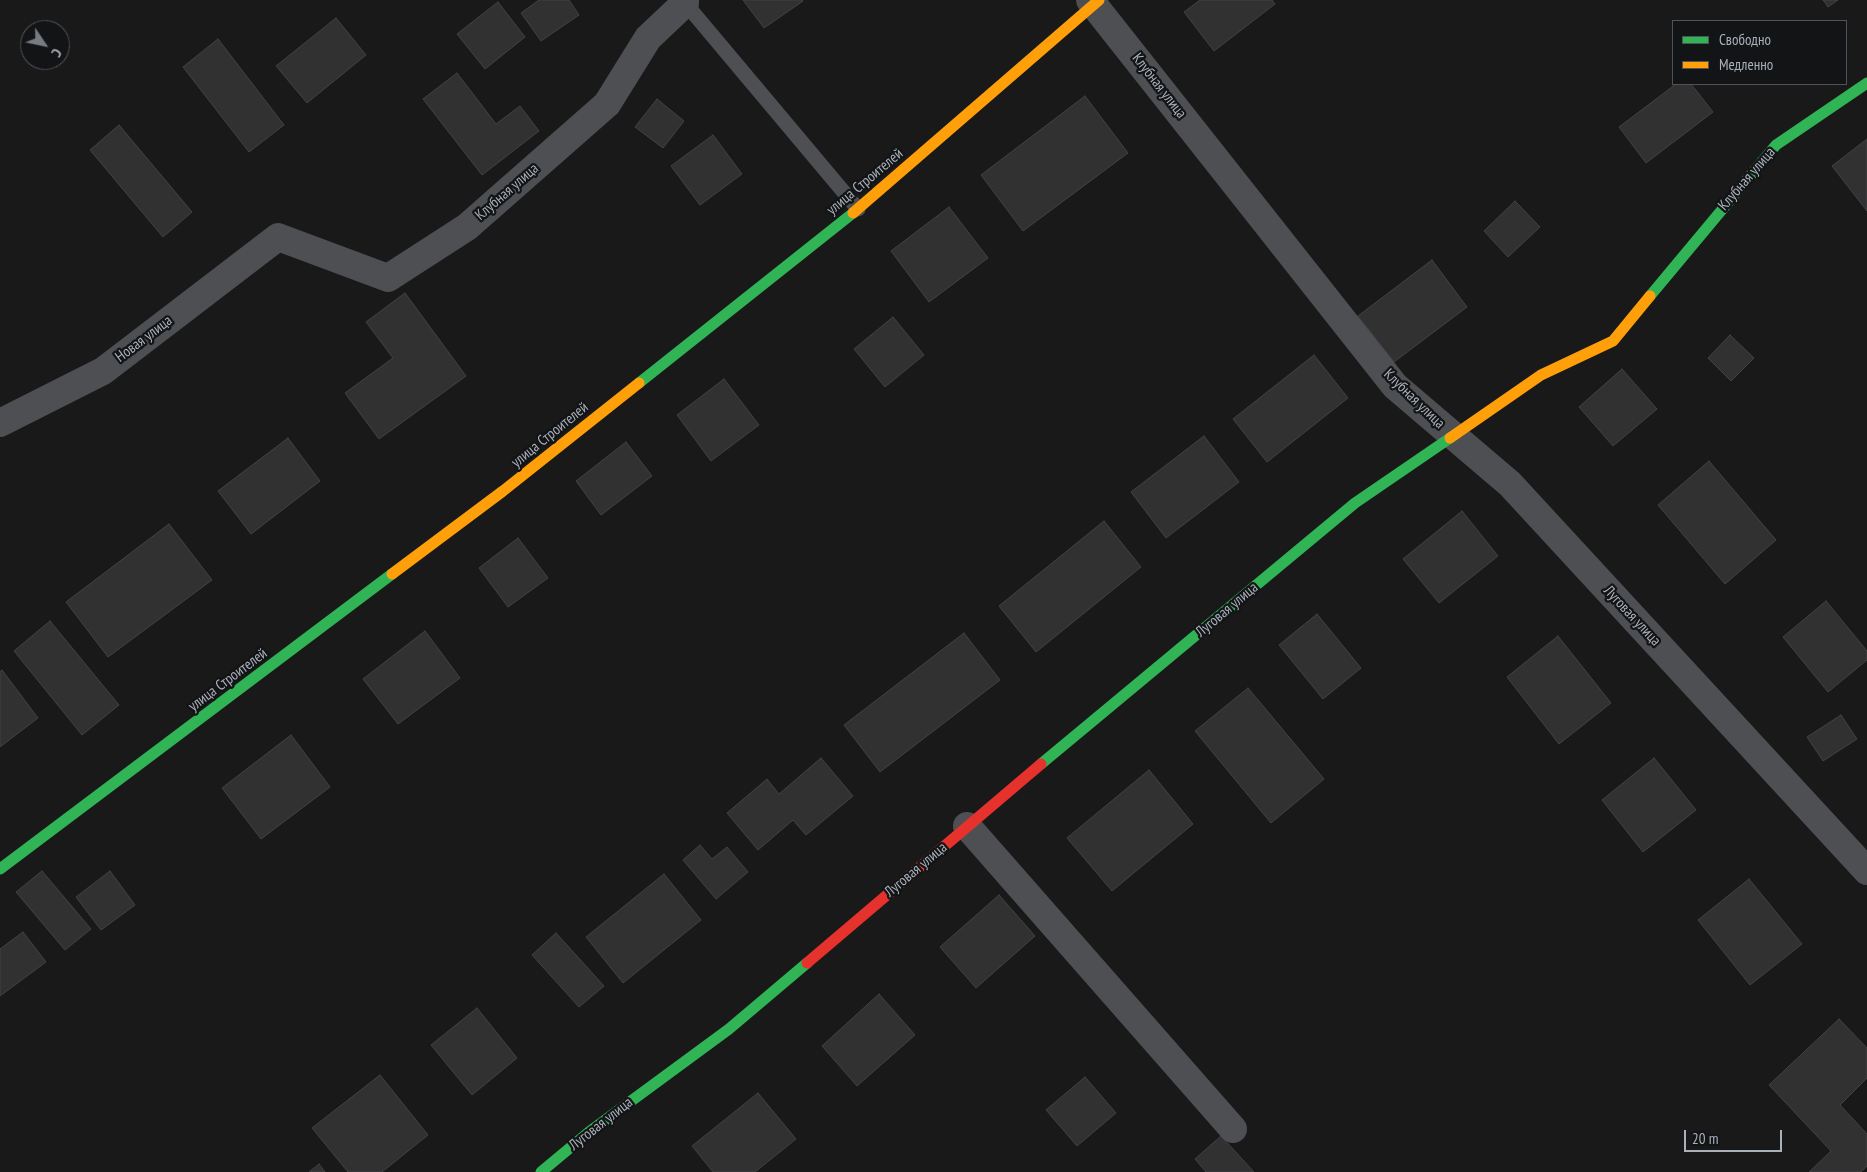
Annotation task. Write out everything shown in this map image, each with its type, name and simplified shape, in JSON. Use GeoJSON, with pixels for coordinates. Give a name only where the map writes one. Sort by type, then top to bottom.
{"type":"FeatureCollection","features":[{"type":"Feature","properties":{"kind":"street","name":"улица Строителей"},"geometry":{"type":"LineString","coordinates":[[0,870],[504,491],[858,209],[1094,1]]}},
{"type":"Feature","properties":{"kind":"street","name":"Клубная улица"},"geometry":{"type":"LineString","coordinates":[[1094,1],[1395,386],[1452,436],[1541,375],[1612,342],[1701,232],[1776,145],[1867,83]]}},
{"type":"Feature","properties":{"kind":"street","name":"Клубная улица"},"geometry":{"type":"LineString","coordinates":[[278,238],[388,278],[467,227],[607,104],[648,38],[685,2]]}},
{"type":"Feature","properties":{"kind":"street","name":"Новая улица"},"geometry":{"type":"LineString","coordinates":[[0,423],[103,370],[278,238]]}},
{"type":"Feature","properties":{"kind":"street","name":"Луговая улица"},"geometry":{"type":"LineString","coordinates":[[541,1172],[589,1132],[729,1029],[967,826],[1355,503],[1452,436],[1510,484],[1867,871]]}},
{"type":"Feature","properties":{"kind":"street"},"geometry":{"type":"LineString","coordinates":[[967,826],[1232,1129]]}},
{"type":"Feature","properties":{"kind":"lane"},"geometry":{"type":"LineString","coordinates":[[685,2],[858,209]]}},
{"type":"Feature","properties":{"kind":"building"},"geometry":{"type":"Polygon","coordinates":[[[539,0],[569,0],[579,15],[541,41],[521,13],[539,0]]]}},
{"type":"Feature","properties":{"kind":"building"},"geometry":{"type":"Polygon","coordinates":[[[743,0],[802,0],[803,1],[764,28],[743,0]]]}},
{"type":"Feature","properties":{"kind":"building"},"geometry":{"type":"Polygon","coordinates":[[[1200,0],[1272,0],[1275,4],[1214,51],[1184,12],[1200,0]]]}},
{"type":"Feature","properties":{"kind":"building"},"geometry":{"type":"Polygon","coordinates":[[[1823,0],[1838,0],[1828,7],[1823,0]]]}},
{"type":"Feature","properties":{"kind":"building"},"geometry":{"type":"Polygon","coordinates":[[[498,2],[525,37],[485,69],[457,34],[498,2]]]}},
{"type":"Feature","properties":{"kind":"building"},"geometry":{"type":"Polygon","coordinates":[[[336,18],[366,55],[307,103],[276,66],[336,18]]]}},
{"type":"Feature","properties":{"kind":"building"},"geometry":{"type":"Polygon","coordinates":[[[218,39],[284,125],[249,152],[183,67],[218,39]]]}},
{"type":"Feature","properties":{"kind":"building"},"geometry":{"type":"Polygon","coordinates":[[[457,73],[496,124],[520,106],[539,131],[482,175],[423,99],[457,73]]]}},
{"type":"Feature","properties":{"kind":"building"},"geometry":{"type":"Polygon","coordinates":[[[1675,85],[1692,85],[1713,112],[1646,163],[1619,127],[1675,85]]]}},
{"type":"Feature","properties":{"kind":"building"},"geometry":{"type":"Polygon","coordinates":[[[1085,96],[1128,153],[1023,231],[981,175],[1085,96]]]}},
{"type":"Feature","properties":{"kind":"building"},"geometry":{"type":"Polygon","coordinates":[[[657,99],[684,121],[663,148],[635,127],[657,99]]]}},
{"type":"Feature","properties":{"kind":"building"},"geometry":{"type":"Polygon","coordinates":[[[119,125],[192,212],[163,237],[90,150],[119,125]]]}},
{"type":"Feature","properties":{"kind":"building"},"geometry":{"type":"Polygon","coordinates":[[[713,135],[742,174],[700,205],[671,166],[713,135]]]}},
{"type":"Feature","properties":{"kind":"building"},"geometry":{"type":"Polygon","coordinates":[[[1867,139],[1867,211],[1832,166],[1867,139]]]}},
{"type":"Feature","properties":{"kind":"building"},"geometry":{"type":"Polygon","coordinates":[[[1515,201],[1540,227],[1508,257],[1484,231],[1515,201]]]}},
{"type":"Feature","properties":{"kind":"building"},"geometry":{"type":"Polygon","coordinates":[[[949,207],[988,258],[929,302],[891,251],[949,207]]]}},
{"type":"Feature","properties":{"kind":"building"},"geometry":{"type":"Polygon","coordinates":[[[1432,260],[1467,307],[1394,362],[1358,316],[1432,260]]]}},
{"type":"Feature","properties":{"kind":"building"},"geometry":{"type":"Polygon","coordinates":[[[405,293],[466,376],[379,439],[345,393],[393,358],[366,322],[405,293]]]}},
{"type":"Feature","properties":{"kind":"building"},"geometry":{"type":"Polygon","coordinates":[[[893,317],[924,355],[885,387],[854,349],[893,317]]]}},
{"type":"Feature","properties":{"kind":"building"},"geometry":{"type":"Polygon","coordinates":[[[1730,335],[1754,358],[1731,381],[1708,358],[1730,335]]]}},
{"type":"Feature","properties":{"kind":"building"},"geometry":{"type":"Polygon","coordinates":[[[1314,355],[1348,398],[1267,462],[1233,419],[1314,355]]]}},
{"type":"Feature","properties":{"kind":"building"},"geometry":{"type":"Polygon","coordinates":[[[1622,369],[1657,409],[1613,446],[1579,407],[1622,369]]]}},
{"type":"Feature","properties":{"kind":"building"},"geometry":{"type":"Polygon","coordinates":[[[724,379],[759,425],[711,461],[677,415],[724,379]]]}},
{"type":"Feature","properties":{"kind":"building"},"geometry":{"type":"Polygon","coordinates":[[[1204,436],[1239,482],[1166,538],[1131,492],[1204,436]]]}},
{"type":"Feature","properties":{"kind":"building"},"geometry":{"type":"Polygon","coordinates":[[[288,438],[320,481],[251,534],[218,491],[288,438]]]}},
{"type":"Feature","properties":{"kind":"building"},"geometry":{"type":"Polygon","coordinates":[[[626,442],[652,476],[601,515],[576,481],[626,442]]]}},
{"type":"Feature","properties":{"kind":"building"},"geometry":{"type":"Polygon","coordinates":[[[1709,461],[1776,540],[1725,584],[1658,505],[1709,461]]]}},
{"type":"Feature","properties":{"kind":"building"},"geometry":{"type":"Polygon","coordinates":[[[1462,511],[1498,556],[1439,603],[1403,559],[1462,511]]]}},
{"type":"Feature","properties":{"kind":"building"},"geometry":{"type":"Polygon","coordinates":[[[1104,521],[1141,567],[1036,652],[999,606],[1104,521]]]}},
{"type":"Feature","properties":{"kind":"building"},"geometry":{"type":"Polygon","coordinates":[[[169,524],[212,580],[108,657],[66,602],[169,524]]]}},
{"type":"Feature","properties":{"kind":"building"},"geometry":{"type":"Polygon","coordinates":[[[518,538],[548,578],[508,607],[479,568],[518,538]]]}},
{"type":"Feature","properties":{"kind":"building"},"geometry":{"type":"Polygon","coordinates":[[[1826,601],[1867,651],[1867,660],[1828,692],[1783,637],[1826,601]]]}},
{"type":"Feature","properties":{"kind":"building"},"geometry":{"type":"Polygon","coordinates":[[[1317,614],[1361,668],[1323,699],[1279,645],[1317,614]]]}},
{"type":"Feature","properties":{"kind":"building"},"geometry":{"type":"Polygon","coordinates":[[[50,621],[119,705],[82,735],[14,651],[50,621]]]}},
{"type":"Feature","properties":{"kind":"building"},"geometry":{"type":"Polygon","coordinates":[[[425,631],[460,678],[398,724],[363,679],[425,631]]]}},
{"type":"Feature","properties":{"kind":"building"},"geometry":{"type":"Polygon","coordinates":[[[964,633],[1000,680],[880,772],[844,725],[964,633]]]}},
{"type":"Feature","properties":{"kind":"building"},"geometry":{"type":"Polygon","coordinates":[[[1558,636],[1611,703],[1559,744],[1507,677],[1558,636]]]}},
{"type":"Feature","properties":{"kind":"building"},"geometry":{"type":"Polygon","coordinates":[[[2,670],[38,718],[0,747],[0,672],[2,670]]]}},
{"type":"Feature","properties":{"kind":"building"},"geometry":{"type":"Polygon","coordinates":[[[1248,688],[1324,779],[1271,823],[1195,731],[1248,688]]]}},
{"type":"Feature","properties":{"kind":"building"},"geometry":{"type":"Polygon","coordinates":[[[1841,715],[1857,739],[1823,761],[1807,737],[1841,715]]]}},
{"type":"Feature","properties":{"kind":"building"},"geometry":{"type":"Polygon","coordinates":[[[291,735],[330,787],[261,839],[222,788],[291,735]]]}},
{"type":"Feature","properties":{"kind":"building"},"geometry":{"type":"Polygon","coordinates":[[[821,758],[853,796],[806,835],[793,820],[758,850],[727,813],[767,779],[779,794],[821,758]]]}},
{"type":"Feature","properties":{"kind":"building"},"geometry":{"type":"Polygon","coordinates":[[[1654,758],[1696,810],[1643,852],[1602,800],[1654,758]]]}},
{"type":"Feature","properties":{"kind":"building"},"geometry":{"type":"Polygon","coordinates":[[[1149,770],[1193,824],[1112,891],[1067,838],[1149,770]]]}},
{"type":"Feature","properties":{"kind":"building"},"geometry":{"type":"Polygon","coordinates":[[[700,845],[712,859],[727,847],[748,872],[716,899],[683,860],[700,845]]]}},
{"type":"Feature","properties":{"kind":"building"},"geometry":{"type":"Polygon","coordinates":[[[42,871],[91,929],[65,950],[16,892],[42,871]]]}},
{"type":"Feature","properties":{"kind":"building"},"geometry":{"type":"Polygon","coordinates":[[[110,871],[135,905],[101,930],[76,897],[110,871]]]}},
{"type":"Feature","properties":{"kind":"building"},"geometry":{"type":"Polygon","coordinates":[[[664,874],[701,920],[623,983],[586,937],[664,874]]]}},
{"type":"Feature","properties":{"kind":"building"},"geometry":{"type":"Polygon","coordinates":[[[1749,879],[1802,944],[1750,985],[1698,920],[1749,879]]]}},
{"type":"Feature","properties":{"kind":"building"},"geometry":{"type":"Polygon","coordinates":[[[999,895],[1035,936],[976,988],[940,947],[999,895]]]}},
{"type":"Feature","properties":{"kind":"building"},"geometry":{"type":"Polygon","coordinates":[[[23,932],[46,962],[0,996],[0,949],[23,932]]]}},
{"type":"Feature","properties":{"kind":"building"},"geometry":{"type":"Polygon","coordinates":[[[556,933],[604,986],[579,1007],[532,955],[556,933]]]}},
{"type":"Feature","properties":{"kind":"building"},"geometry":{"type":"Polygon","coordinates":[[[879,994],[915,1035],[857,1086],[822,1046],[879,994]]]}},
{"type":"Feature","properties":{"kind":"building"},"geometry":{"type":"Polygon","coordinates":[[[477,1008],[517,1058],[472,1095],[431,1045],[477,1008]]]}},
{"type":"Feature","properties":{"kind":"building"},"geometry":{"type":"Polygon","coordinates":[[[1839,1019],[1867,1048],[1867,1078],[1840,1105],[1867,1134],[1867,1166],[1861,1172],[1809,1172],[1831,1151],[1769,1085],[1839,1019]]]}},
{"type":"Feature","properties":{"kind":"building"},"geometry":{"type":"Polygon","coordinates":[[[380,1075],[428,1135],[382,1172],[348,1172],[312,1128],[380,1075]]]}},
{"type":"Feature","properties":{"kind":"building"},"geometry":{"type":"Polygon","coordinates":[[[1085,1077],[1116,1113],[1077,1146],[1046,1110],[1085,1077]]]}},
{"type":"Feature","properties":{"kind":"building"},"geometry":{"type":"Polygon","coordinates":[[[758,1093],[796,1139],[755,1172],[713,1172],[692,1146],[758,1093]]]}},
{"type":"Feature","properties":{"kind":"building"},"geometry":{"type":"Polygon","coordinates":[[[1221,1136],[1254,1172],[1206,1172],[1195,1159],[1221,1136]]]}},
{"type":"Feature","properties":{"kind":"building"},"geometry":{"type":"Polygon","coordinates":[[[319,1164],[325,1172],[309,1172],[319,1164]]]}},
{"type":"Feature","properties":{"kind":"traffic: fast"},"geometry":{"type":"LineString","coordinates":[[1650,296],[1776,145],[1867,83]]}},
{"type":"Feature","properties":{"kind":"traffic: fast"},"geometry":{"type":"LineString","coordinates":[[639,383],[853,213]]}},
{"type":"Feature","properties":{"kind":"traffic: fast"},"geometry":{"type":"LineString","coordinates":[[1041,764],[1355,503],[1450,438]]}},
{"type":"Feature","properties":{"kind":"traffic: fast"},"geometry":{"type":"LineString","coordinates":[[0,869],[392,574]]}},
{"type":"Feature","properties":{"kind":"traffic: fast"},"geometry":{"type":"LineString","coordinates":[[541,1172],[589,1132],[729,1029],[807,963]]}},
{"type":"Feature","properties":{"kind":"traffic: slow"},"geometry":{"type":"LineString","coordinates":[[853,213],[1099,0]]}},
{"type":"Feature","properties":{"kind":"traffic: slow"},"geometry":{"type":"LineString","coordinates":[[1450,438],[1541,375],[1613,341],[1650,296]]}},
{"type":"Feature","properties":{"kind":"traffic: slow"},"geometry":{"type":"LineString","coordinates":[[392,574],[503,491],[639,383]]}},
{"type":"Feature","properties":{"kind":"traffic: jam"},"geometry":{"type":"LineString","coordinates":[[807,963],[1041,764]]}}]}
